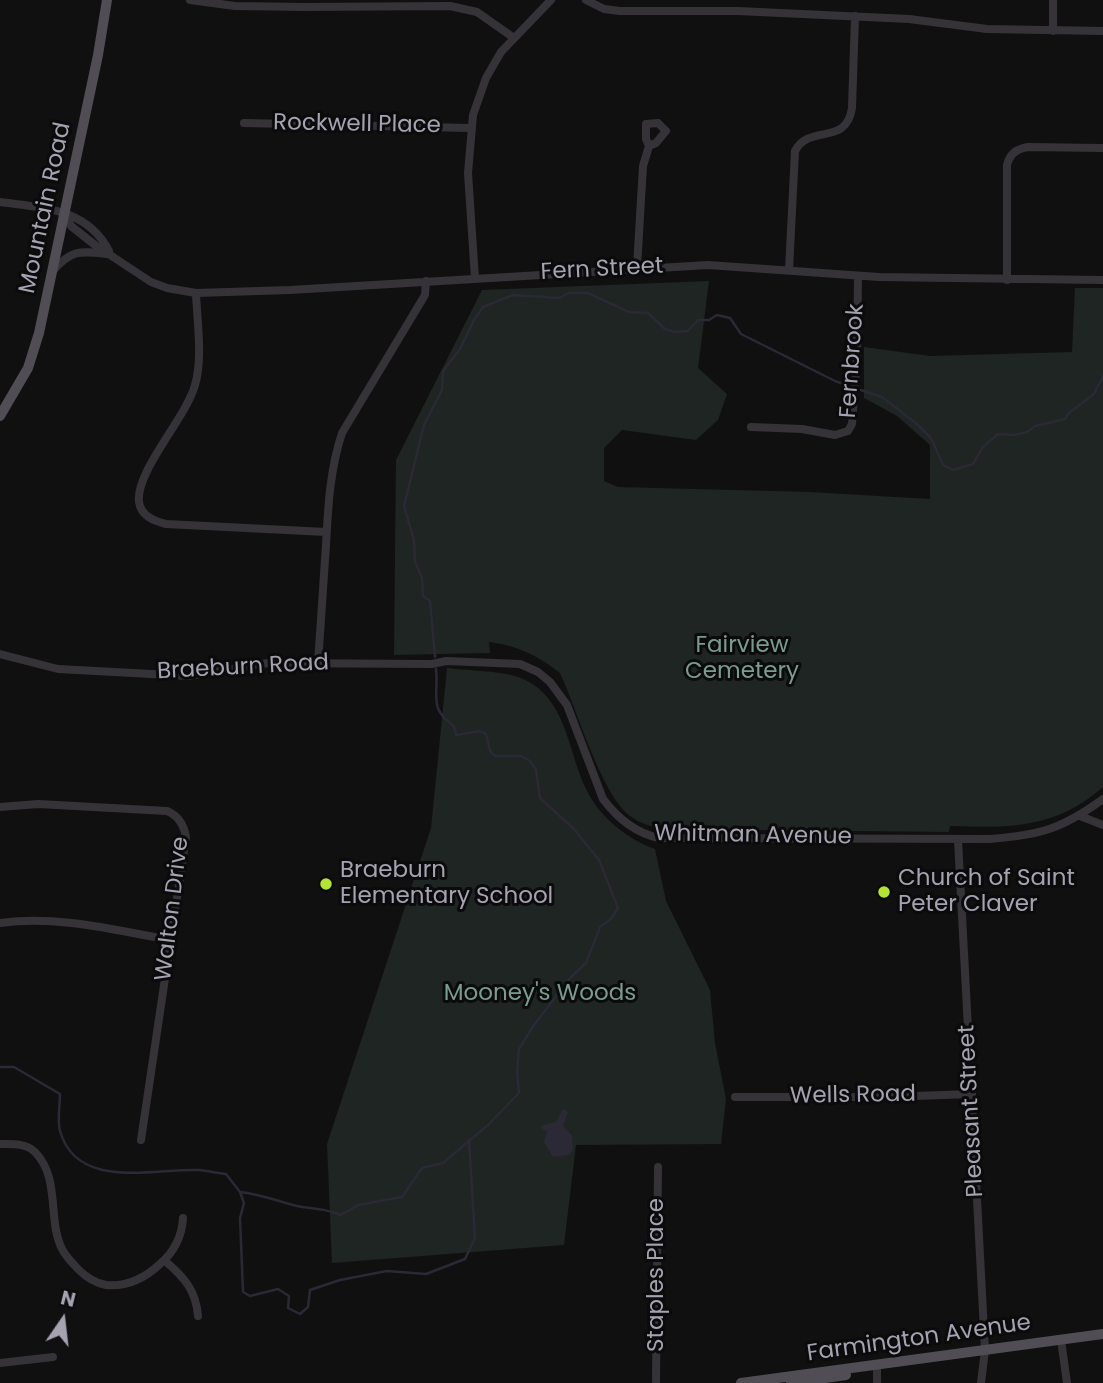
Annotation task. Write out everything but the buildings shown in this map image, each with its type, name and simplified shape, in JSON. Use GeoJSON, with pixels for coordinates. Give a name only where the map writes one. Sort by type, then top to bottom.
{"type":"FeatureCollection","features":[{"type":"Feature","properties":{"kind":"main road","name":"Mountain Road"},"geometry":{"type":"LineString","coordinates":[[2,409],[22,380],[34,351],[65,214],[107,0]]}},
{"type":"Feature","properties":{"kind":"main road","name":"Farmington Avenue"},"geometry":{"type":"LineString","coordinates":[[1061,1343],[1103,1334]]}},
{"type":"Feature","properties":{"kind":"main road","name":"Farmington Avenue"},"geometry":{"type":"LineString","coordinates":[[741,1383],[1103,1340]]}},
{"type":"Feature","properties":{"kind":"main road","name":"Farmington Avenue"},"geometry":{"type":"LineString","coordinates":[[792,1383],[877,1368]]}},
{"type":"Feature","properties":{"kind":"street"},"geometry":{"type":"LineString","coordinates":[[190,0],[235,6],[305,8],[460,7],[486,16],[514,38]]}},
{"type":"Feature","properties":{"kind":"street"},"geometry":{"type":"LineString","coordinates":[[475,278],[468,173],[470,128],[478,96],[491,66],[551,0]]}},
{"type":"Feature","properties":{"kind":"street"},"geometry":{"type":"LineString","coordinates":[[586,0],[604,9],[620,11],[738,11],[918,19],[987,29],[1103,31]]}},
{"type":"Feature","properties":{"kind":"street"},"geometry":{"type":"LineString","coordinates":[[1053,0],[1053,31]]}},
{"type":"Feature","properties":{"kind":"street"},"geometry":{"type":"LineString","coordinates":[[789,270],[795,151],[804,139],[836,132],[849,121],[852,108],[855,16]]}},
{"type":"Feature","properties":{"kind":"street","name":"Rockwell Place"},"geometry":{"type":"LineString","coordinates":[[244,123],[470,128]]}},
{"type":"Feature","properties":{"kind":"street"},"geometry":{"type":"LineString","coordinates":[[637,267],[643,166],[649,146]]}},
{"type":"Feature","properties":{"kind":"street"},"geometry":{"type":"LineString","coordinates":[[1007,280],[1007,165],[1011,155],[1028,147],[1103,148]]}},
{"type":"Feature","properties":{"kind":"street"},"geometry":{"type":"LineString","coordinates":[[0,202],[65,214]]}},
{"type":"Feature","properties":{"kind":"street","name":"Fern Street"},"geometry":{"type":"LineString","coordinates":[[65,214],[79,218],[104,242],[110,254],[151,282],[196,293],[254,292],[708,264],[858,276],[1103,280]]}},
{"type":"Feature","properties":{"kind":"street"},"geometry":{"type":"LineString","coordinates":[[52,272],[76,252],[110,254]]}},
{"type":"Feature","properties":{"kind":"street","name":"Fernbrook"},"geometry":{"type":"LineString","coordinates":[[751,427],[802,429],[835,435],[848,430],[852,424],[857,358],[858,276]]}},
{"type":"Feature","properties":{"kind":"street"},"geometry":{"type":"LineString","coordinates":[[318,663],[332,467],[342,433],[425,295],[426,282]]}},
{"type":"Feature","properties":{"kind":"street"},"geometry":{"type":"LineString","coordinates":[[196,293],[198,369],[195,387],[144,480],[139,496],[142,511],[148,518],[166,524],[326,532]]}},
{"type":"Feature","properties":{"kind":"street","name":"Braeburn Road"},"geometry":{"type":"LineString","coordinates":[[0,654],[58,669],[189,676],[268,663],[432,664],[446,661]]}},
{"type":"Feature","properties":{"kind":"street","name":"Whitman Avenue"},"geometry":{"type":"LineString","coordinates":[[446,661],[520,664],[550,682],[567,705],[603,800],[622,821],[650,836],[990,839],[1037,834],[1058,828],[1103,799]]}},
{"type":"Feature","properties":{"kind":"street","name":"Walton Drive"},"geometry":{"type":"LineString","coordinates":[[0,807],[38,804],[167,811],[183,824],[186,837],[141,1140]]}},
{"type":"Feature","properties":{"kind":"street"},"geometry":{"type":"LineString","coordinates":[[1080,816],[1103,825]]}},
{"type":"Feature","properties":{"kind":"street","name":"Pleasant Street"},"geometry":{"type":"LineString","coordinates":[[958,840],[985,1353],[981,1383]]}},
{"type":"Feature","properties":{"kind":"street"},"geometry":{"type":"LineString","coordinates":[[0,923],[53,921],[170,940]]}},
{"type":"Feature","properties":{"kind":"street","name":"Wells Road"},"geometry":{"type":"LineString","coordinates":[[735,1097],[971,1094]]}},
{"type":"Feature","properties":{"kind":"street"},"geometry":{"type":"LineString","coordinates":[[0,1144],[29,1147],[39,1157],[51,1185],[62,1249],[85,1277],[98,1283],[124,1284],[148,1274],[164,1260],[179,1240],[183,1218]]}},
{"type":"Feature","properties":{"kind":"street","name":"Staples Place"},"geometry":{"type":"LineString","coordinates":[[656,1383],[658,1167]]}},
{"type":"Feature","properties":{"kind":"street"},"geometry":{"type":"LineString","coordinates":[[164,1260],[190,1286],[198,1316]]}},
{"type":"Feature","properties":{"kind":"street"},"geometry":{"type":"LineString","coordinates":[[1061,1343],[1067,1383]]}},
{"type":"Feature","properties":{"kind":"street"},"geometry":{"type":"LineString","coordinates":[[0,1363],[53,1357]]}},
{"type":"Feature","properties":{"kind":"street"},"geometry":{"type":"LineString","coordinates":[[877,1368],[877,1383]]}},
{"type":"Feature","properties":{"kind":"green space","name":"Fairview Cemetery"},"geometry":{"type":"Polygon","coordinates":[[[709,281],[698,368],[727,394],[718,420],[696,440],[622,430],[604,448],[604,481],[618,487],[810,492],[930,499],[930,445],[897,416],[864,398],[864,347],[930,356],[1072,352],[1075,288],[1103,288],[1103,787],[1085,801],[1067,811],[1031,823],[992,827],[950,826],[949,832],[656,827],[634,819],[619,805],[590,750],[560,673],[543,661],[527,652],[489,642],[490,653],[394,655],[396,460],[482,290],[709,281]]]}},
{"type":"Feature","properties":{"kind":"green space","name":"Mooney's Woods"},"geometry":{"type":"Polygon","coordinates":[[[447,668],[513,676],[531,683],[543,693],[560,718],[581,777],[599,810],[615,826],[655,849],[666,901],[710,990],[715,1043],[726,1099],[721,1144],[576,1145],[564,1245],[332,1263],[327,1144],[431,828],[447,668]]]}},
{"type":"Feature","properties":{"kind":"shaded area"},"geometry":{"type":"Polygon","coordinates":[[[563,1109],[568,1112],[563,1126],[572,1135],[573,1150],[569,1155],[553,1157],[544,1142],[547,1131],[541,1128],[556,1122],[563,1109]]]}},
{"type":"Feature","properties":{"kind":"waterway"},"geometry":{"type":"LineString","coordinates":[[435,657],[430,601],[423,596],[422,578],[415,562],[414,540],[404,506],[424,425],[442,390],[443,371],[460,349],[483,307],[513,295],[559,298],[569,293],[588,293],[629,312],[648,313],[665,329],[675,332],[688,331],[698,320],[709,320],[717,315],[730,318],[741,334],[849,386]]}},
{"type":"Feature","properties":{"kind":"waterway"},"geometry":{"type":"LineString","coordinates":[[861,390],[882,397],[917,424],[931,438],[943,465],[953,470],[973,464],[983,447],[998,434],[1014,435],[1027,432],[1035,426],[1065,419],[1094,394],[1103,376]]}},
{"type":"Feature","properties":{"kind":"waterway"},"geometry":{"type":"LineString","coordinates":[[0,1067],[14,1067],[60,1094],[60,1131],[69,1150],[83,1162],[100,1169],[119,1172],[199,1170],[226,1174],[240,1192],[341,1215],[358,1205],[402,1197],[422,1168],[443,1163],[488,1125],[519,1093],[519,1049],[571,977],[586,963],[600,927],[611,919],[618,908],[599,860],[573,828],[540,798],[536,770],[530,761],[521,756],[495,756],[490,751],[486,734],[480,731],[456,735],[454,726],[441,713],[436,701],[436,669]]}},
{"type":"Feature","properties":{"kind":"waterway"},"geometry":{"type":"LineString","coordinates":[[240,1192],[244,1203],[240,1218],[243,1292],[250,1296],[278,1289],[289,1296],[288,1308],[300,1314],[308,1307],[310,1290],[340,1280],[387,1271],[426,1274],[465,1259],[475,1238],[469,1140]]}},
{"type":"Feature","properties":{"kind":"place","name":"Braeburn Elementary School"},"geometry":{"type":"Point","coordinates":[326,884]}},
{"type":"Feature","properties":{"kind":"place","name":"Church of Saint Peter Claver"},"geometry":{"type":"Point","coordinates":[884,892]}}]}
